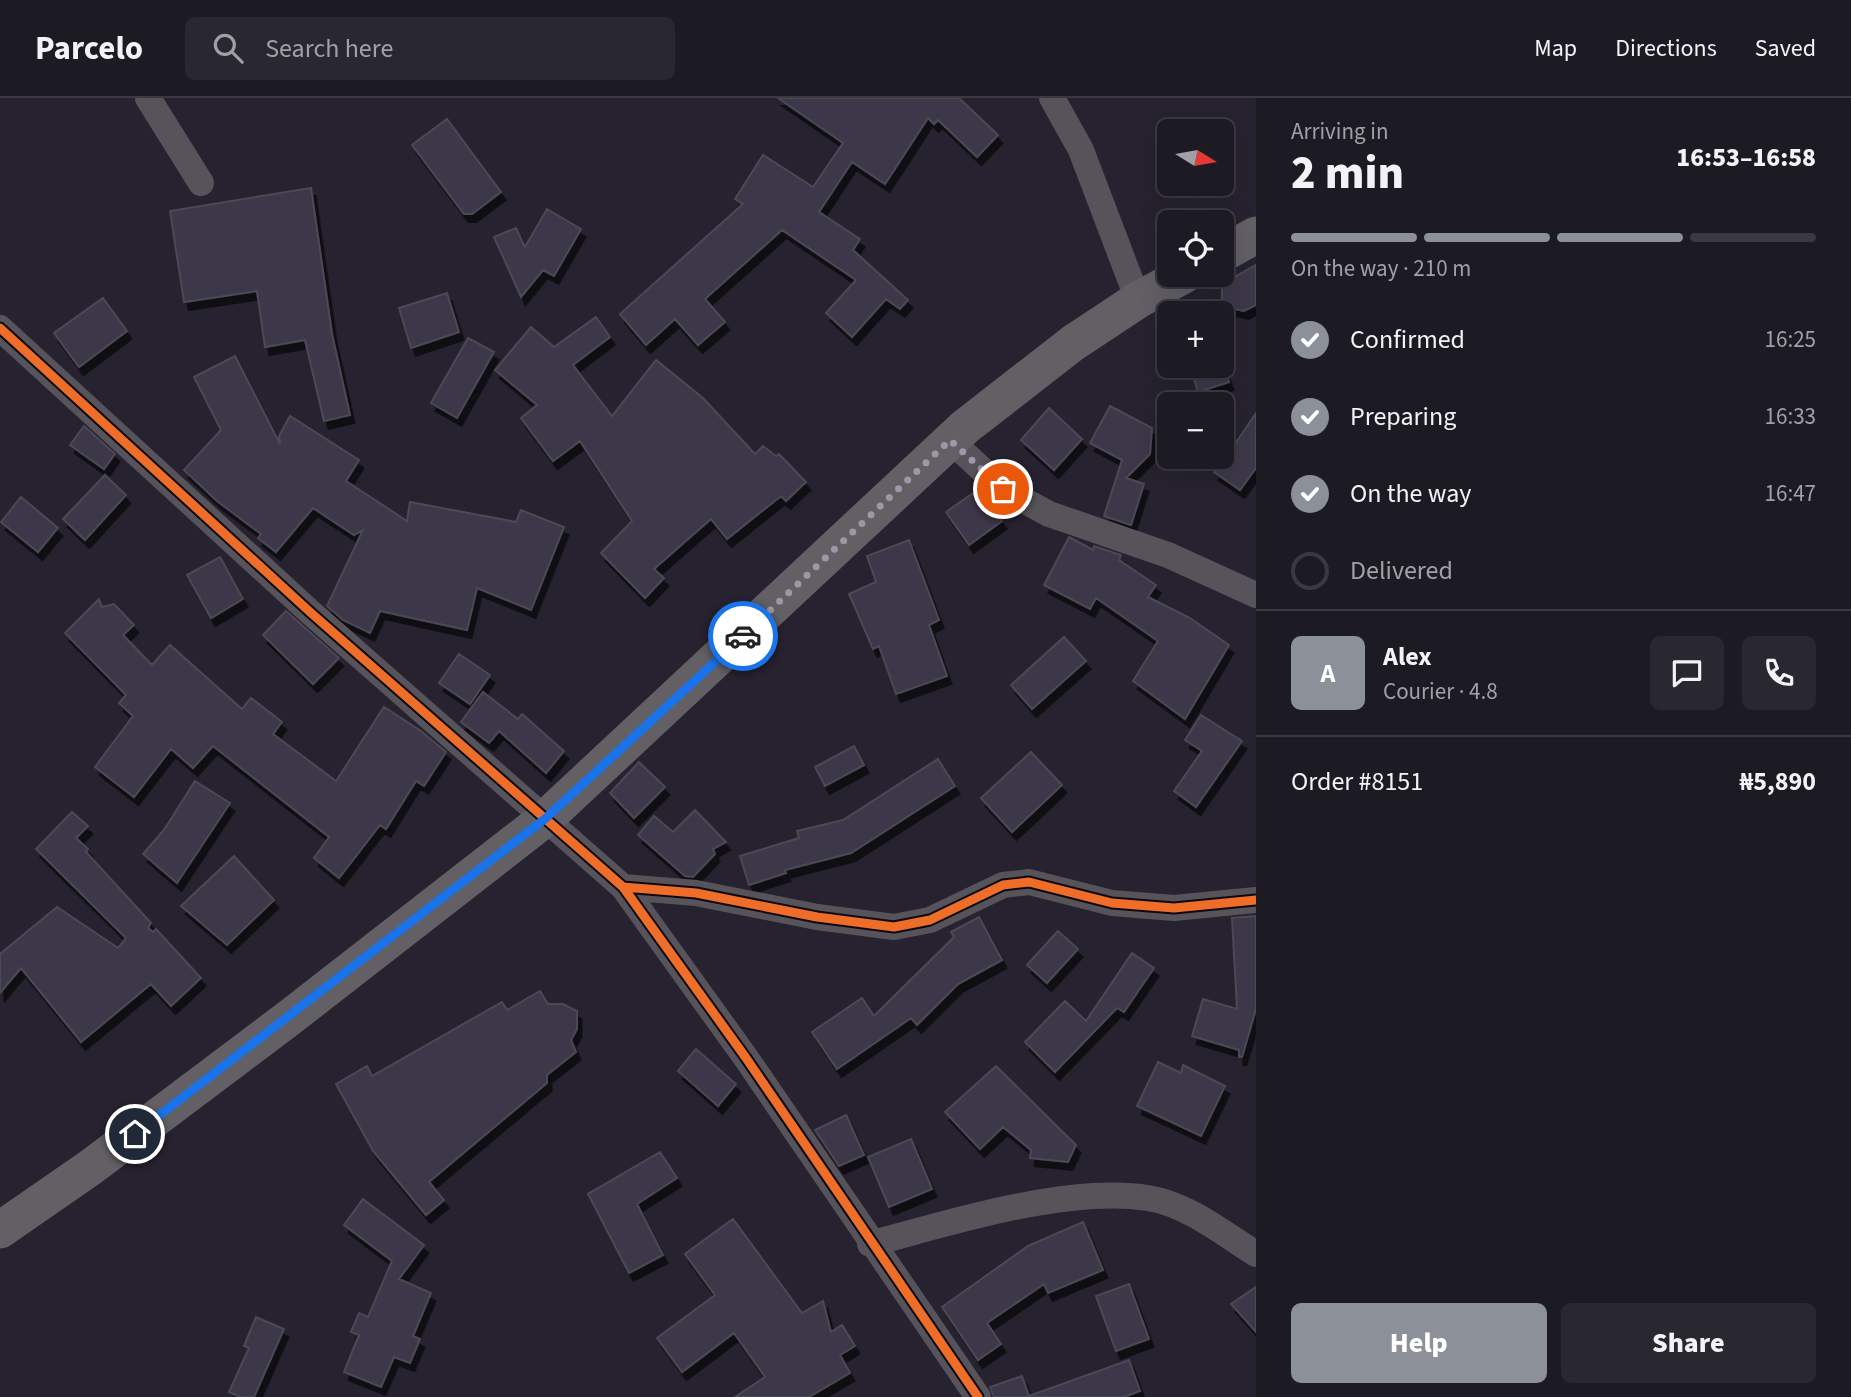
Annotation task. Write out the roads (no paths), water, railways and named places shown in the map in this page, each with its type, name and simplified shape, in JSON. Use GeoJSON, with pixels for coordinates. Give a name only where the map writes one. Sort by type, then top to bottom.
{"type":"FeatureCollection","features":[{"type":"Feature","properties":{"kind":"main road"},"geometry":{"type":"LineString","coordinates":[[1234,247],[1256,235]]}},
{"type":"Feature","properties":{"kind":"main road"},"geometry":{"type":"LineString","coordinates":[[0,1230],[91,1167],[546,818],[950,440],[1073,343],[1162,287]]}},
{"type":"Feature","properties":{"kind":"street"},"geometry":{"type":"LineString","coordinates":[[148,98],[201,183]]}},
{"type":"Feature","properties":{"kind":"street"},"geometry":{"type":"LineString","coordinates":[[1052,98],[1082,149],[1138,300]]}},
{"type":"Feature","properties":{"kind":"street"},"geometry":{"type":"LineString","coordinates":[[0,328],[320,621],[624,887],[746,1058],[870,1244],[978,1397]]}},
{"type":"Feature","properties":{"kind":"street"},"geometry":{"type":"LineString","coordinates":[[950,440],[1003,489],[1049,514],[1168,555],[1256,595]]}},
{"type":"Feature","properties":{"kind":"street"},"geometry":{"type":"LineString","coordinates":[[624,887],[696,893],[817,916],[894,926],[930,920],[1003,885],[1029,881],[1112,903],[1174,908],[1256,900]]}},
{"type":"Feature","properties":{"kind":"street"},"geometry":{"type":"LineString","coordinates":[[870,1244],[1037,1204],[1090,1195],[1149,1198],[1196,1216],[1256,1254]]}}]}
